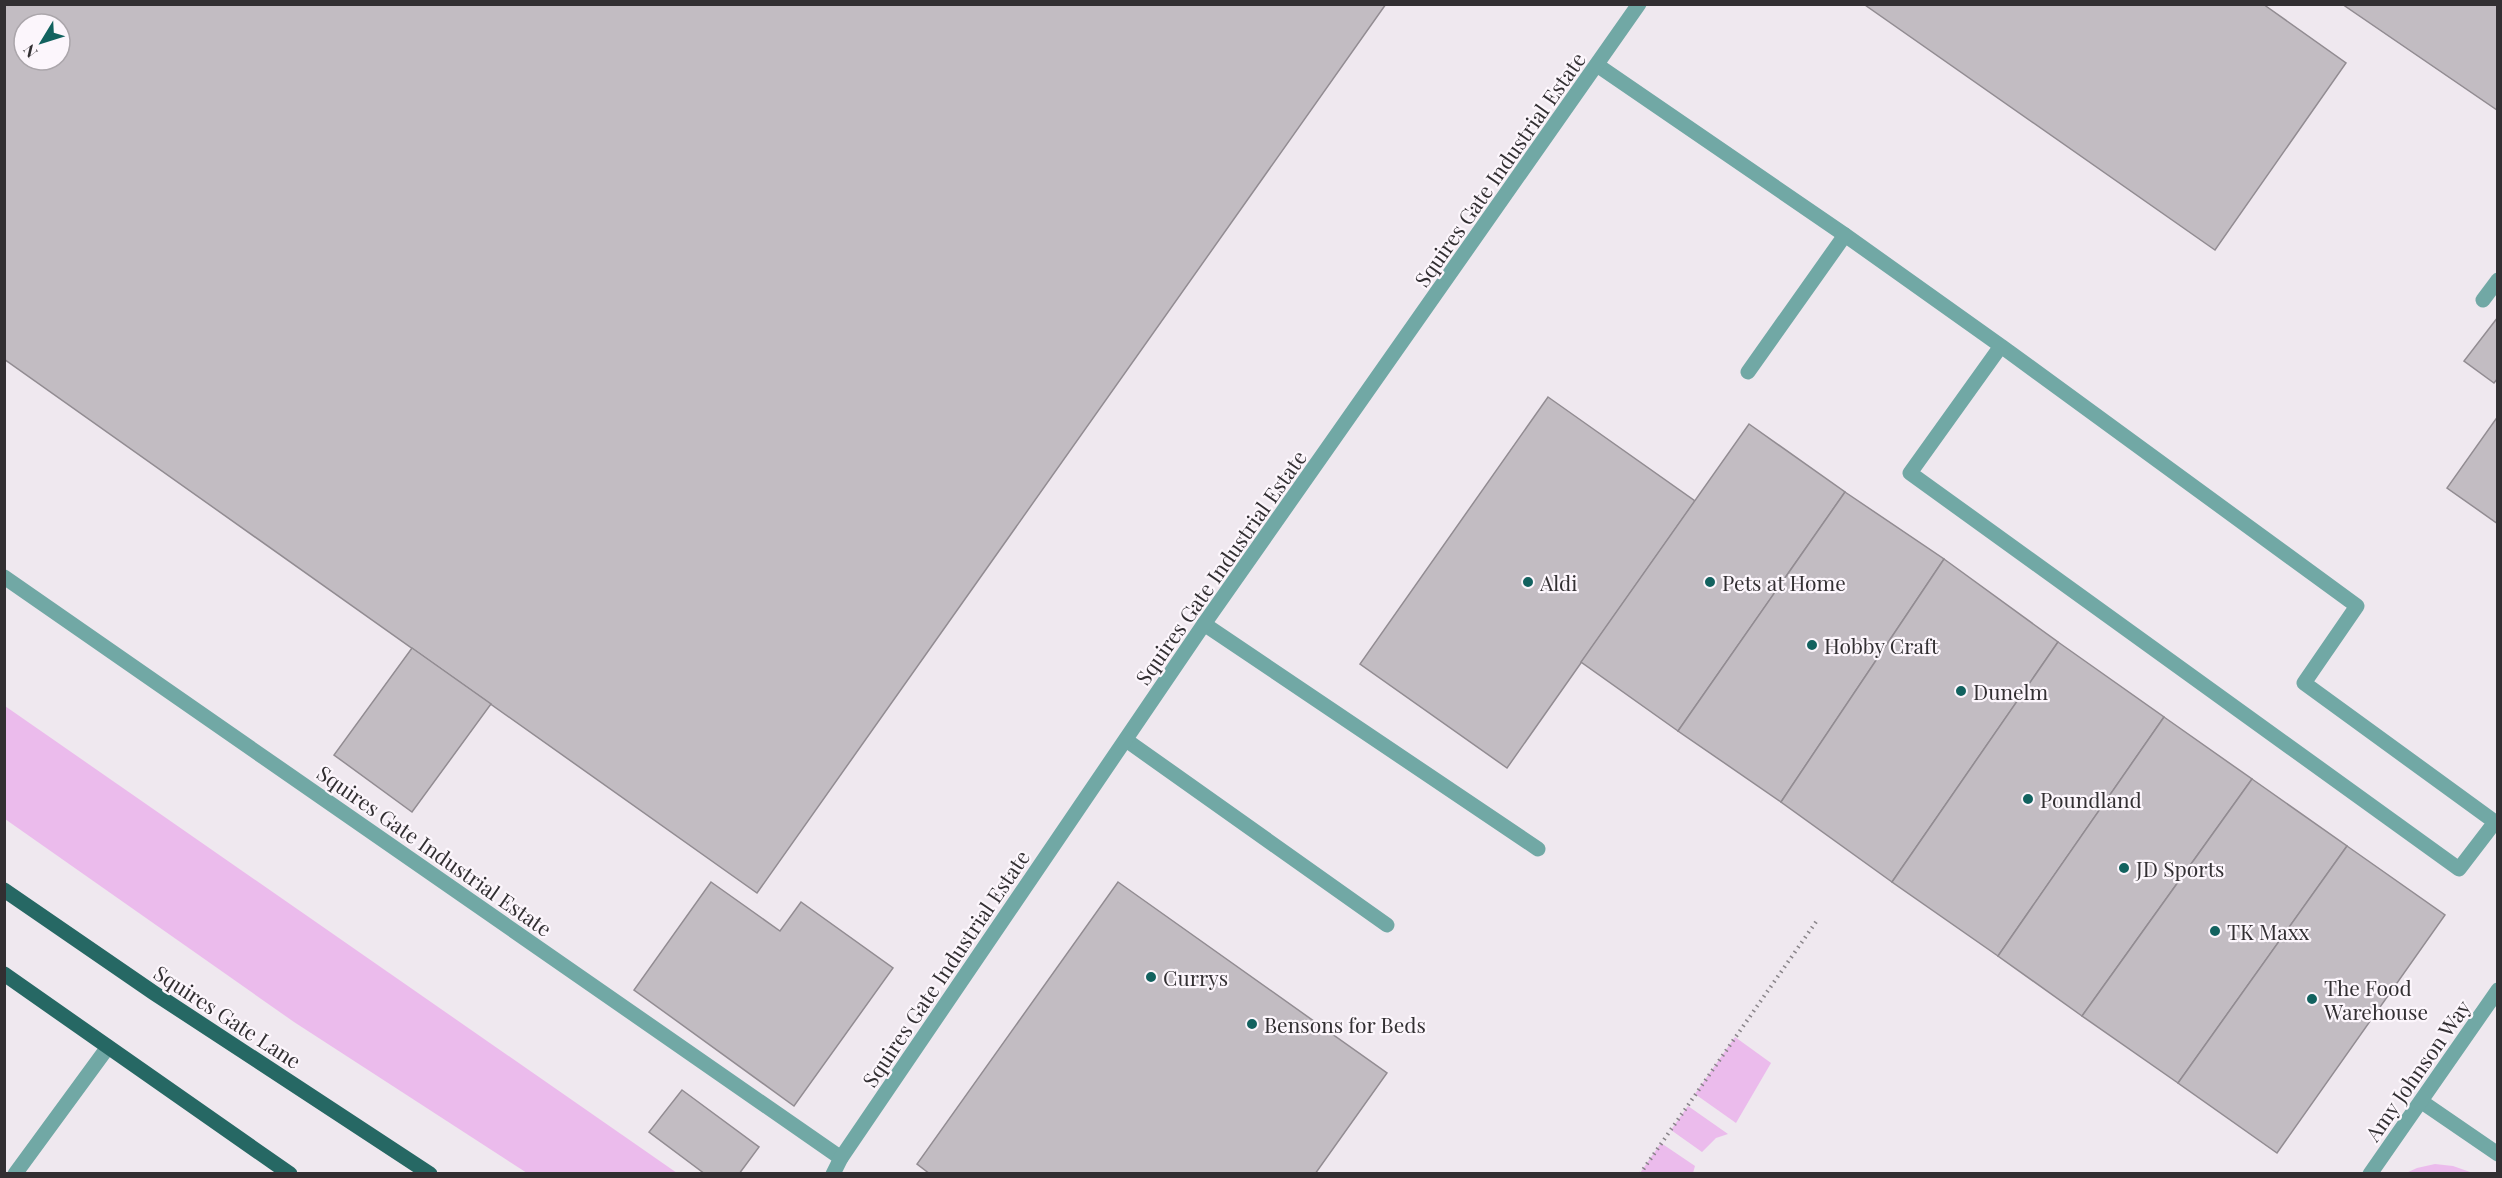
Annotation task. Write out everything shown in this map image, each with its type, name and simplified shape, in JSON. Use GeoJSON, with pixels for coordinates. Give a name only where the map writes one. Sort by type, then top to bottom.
{"type":"FeatureCollection","features":[{"type":"Feature","properties":{"kind":"main road","name":"Squires Gate Lane"},"geometry":{"type":"LineString","coordinates":[[4,890],[154,993],[430,1173]]}},
{"type":"Feature","properties":{"kind":"main road"},"geometry":{"type":"LineString","coordinates":[[4,974],[290,1173]]}},
{"type":"Feature","properties":{"kind":"street","name":"Squires Gate Industrial Estate"},"geometry":{"type":"LineString","coordinates":[[833,1173],[1204,624],[1639,4]]}},
{"type":"Feature","properties":{"kind":"street"},"geometry":{"type":"LineString","coordinates":[[1597,65],[1845,235],[2001,346],[2357,606],[2304,683],[2495,822],[2459,869],[1910,473],[2001,346]]}},
{"type":"Feature","properties":{"kind":"street"},"geometry":{"type":"LineString","coordinates":[[1748,372],[1845,235]]}},
{"type":"Feature","properties":{"kind":"street"},"geometry":{"type":"LineString","coordinates":[[2483,300],[2498,280]]}},
{"type":"Feature","properties":{"kind":"street","name":"Squires Gate Industrial Estate"},"geometry":{"type":"LineString","coordinates":[[4,577],[841,1158]]}},
{"type":"Feature","properties":{"kind":"street"},"geometry":{"type":"LineString","coordinates":[[1204,624],[1538,849]]}},
{"type":"Feature","properties":{"kind":"street"},"geometry":{"type":"LineString","coordinates":[[1126,740],[1387,925]]}},
{"type":"Feature","properties":{"kind":"street","name":"Amy Johnson Way"},"geometry":{"type":"LineString","coordinates":[[2370,1173],[2422,1102],[2498,990]]}},
{"type":"Feature","properties":{"kind":"street"},"geometry":{"type":"LineString","coordinates":[[15,1173],[108,1047]]}},
{"type":"Feature","properties":{"kind":"street"},"geometry":{"type":"LineString","coordinates":[[2422,1102],[2498,1154]]}},
{"type":"Feature","properties":{"kind":"street"},"geometry":{"type":"LineString","coordinates":[[825,1173],[841,1158]]}},
{"type":"Feature","properties":{"kind":"path"},"geometry":{"type":"LineString","coordinates":[[1640,1173],[1818,919]]}},
{"type":"Feature","properties":{"kind":"shaded area"},"geometry":{"type":"Polygon","coordinates":[[[5,706],[677,1173],[527,1173],[294,1022],[5,819],[5,706]]]}},
{"type":"Feature","properties":{"kind":"shaded area"},"geometry":{"type":"Polygon","coordinates":[[[1735,1037],[1771,1063],[1736,1123],[1695,1094],[1735,1037]]]}},
{"type":"Feature","properties":{"kind":"shaded area"},"geometry":{"type":"Polygon","coordinates":[[[1688,1106],[1728,1134],[1716,1138],[1702,1152],[1671,1130],[1688,1106]]]}},
{"type":"Feature","properties":{"kind":"shaded area"},"geometry":{"type":"Polygon","coordinates":[[[1661,1143],[1695,1166],[1693,1173],[1640,1173],[1661,1143]]]}},
{"type":"Feature","properties":{"kind":"shaded area"},"geometry":{"type":"Polygon","coordinates":[[[2435,1164],[2453,1166],[2473,1173],[2406,1173],[2435,1164]]]}},
{"type":"Feature","properties":{"kind":"building"},"geometry":{"type":"Polygon","coordinates":[[[4,4],[1386,4],[757,893],[4,359],[4,4]]]}},
{"type":"Feature","properties":{"kind":"building"},"geometry":{"type":"Polygon","coordinates":[[[2263,4],[2346,63],[2215,250],[1865,5],[2263,4]]]}},
{"type":"Feature","properties":{"kind":"building"},"geometry":{"type":"Polygon","coordinates":[[[2342,4],[2498,4],[2498,110],[2497,110],[2342,4]]]}},
{"type":"Feature","properties":{"kind":"building"},"geometry":{"type":"Polygon","coordinates":[[[2498,317],[2498,378],[2494,383],[2464,361],[2498,317]]]}},
{"type":"Feature","properties":{"kind":"building","name":"Aldi"},"geometry":{"type":"Polygon","coordinates":[[[1548,397],[1695,501],[1507,768],[1360,664],[1548,397]]]}},
{"type":"Feature","properties":{"kind":"building"},"geometry":{"type":"Polygon","coordinates":[[[2498,416],[2498,524],[2447,488],[2498,416]]]}},
{"type":"Feature","properties":{"kind":"building","name":"Pets at Home"},"geometry":{"type":"Polygon","coordinates":[[[1749,424],[1845,492],[1678,731],[1581,662],[1749,424]]]}},
{"type":"Feature","properties":{"kind":"building","name":"Hobby Craft"},"geometry":{"type":"Polygon","coordinates":[[[1845,492],[1944,559],[1781,802],[1678,731],[1845,492]]]}},
{"type":"Feature","properties":{"kind":"building","name":"Dunelm"},"geometry":{"type":"Polygon","coordinates":[[[1944,559],[2058,642],[1892,882],[1781,802],[1944,559]]]}},
{"type":"Feature","properties":{"kind":"building","name":"Poundland"},"geometry":{"type":"Polygon","coordinates":[[[2058,642],[2164,717],[1998,956],[1892,882],[2058,642]]]}},
{"type":"Feature","properties":{"kind":"building"},"geometry":{"type":"Polygon","coordinates":[[[412,648],[491,704],[412,812],[334,755],[412,648]]]}},
{"type":"Feature","properties":{"kind":"building","name":"JD Sports"},"geometry":{"type":"Polygon","coordinates":[[[2164,717],[2252,779],[2082,1016],[1998,956],[2164,717]]]}},
{"type":"Feature","properties":{"kind":"building","name":"TK Maxx"},"geometry":{"type":"Polygon","coordinates":[[[2252,779],[2347,846],[2178,1083],[2082,1016],[2252,779]]]}},
{"type":"Feature","properties":{"kind":"building","name":"The Food Warehouse"},"geometry":{"type":"Polygon","coordinates":[[[2347,846],[2445,915],[2277,1153],[2178,1083],[2347,846]]]}},
{"type":"Feature","properties":{"kind":"building"},"geometry":{"type":"Polygon","coordinates":[[[711,882],[780,931],[801,902],[893,968],[794,1106],[634,990],[711,882]]]}},
{"type":"Feature","properties":{"kind":"building","name":"Currys"},"geometry":{"type":"Polygon","coordinates":[[[1118,882],[1387,1073],[1315,1174],[930,1174],[917,1164],[1118,882]]]}},
{"type":"Feature","properties":{"kind":"building"},"geometry":{"type":"Polygon","coordinates":[[[682,1090],[759,1147],[739,1174],[705,1174],[649,1132],[682,1090]]]}},
{"type":"Feature","properties":{"kind":"place","name":"Aldi"},"geometry":{"type":"Point","coordinates":[1528,582]}},
{"type":"Feature","properties":{"kind":"place","name":"Pets at Home"},"geometry":{"type":"Point","coordinates":[1710,582]}},
{"type":"Feature","properties":{"kind":"place","name":"Hobby Craft"},"geometry":{"type":"Point","coordinates":[1812,645]}},
{"type":"Feature","properties":{"kind":"place","name":"Dunelm"},"geometry":{"type":"Point","coordinates":[1961,691]}},
{"type":"Feature","properties":{"kind":"place","name":"Poundland"},"geometry":{"type":"Point","coordinates":[2028,799]}},
{"type":"Feature","properties":{"kind":"place","name":"JD Sports"},"geometry":{"type":"Point","coordinates":[2124,868]}},
{"type":"Feature","properties":{"kind":"place","name":"TK Maxx"},"geometry":{"type":"Point","coordinates":[2215,931]}},
{"type":"Feature","properties":{"kind":"place","name":"Currys"},"geometry":{"type":"Point","coordinates":[1151,977]}},
{"type":"Feature","properties":{"kind":"place","name":"The Food Warehouse"},"geometry":{"type":"Point","coordinates":[2312,999]}},
{"type":"Feature","properties":{"kind":"place","name":"Bensons for Beds"},"geometry":{"type":"Point","coordinates":[1252,1024]}}]}
